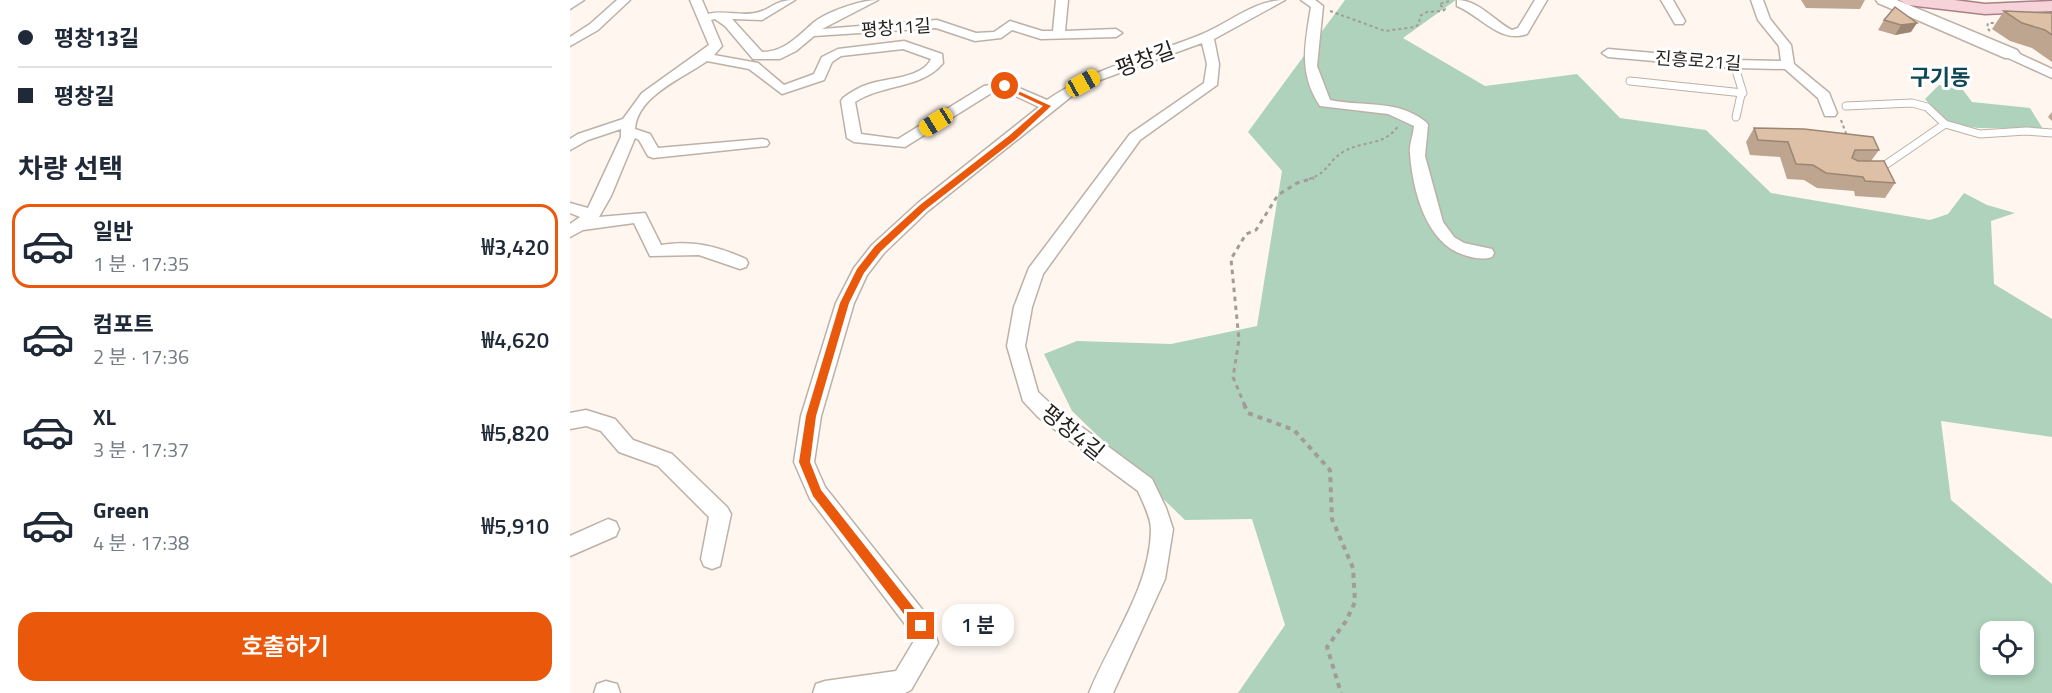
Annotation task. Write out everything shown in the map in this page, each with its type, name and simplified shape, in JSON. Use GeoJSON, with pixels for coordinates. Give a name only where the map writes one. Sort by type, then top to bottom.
{"type":"FeatureCollection","features":[{"type":"Feature","properties":{"kind":"main road"},"geometry":{"type":"LineString","coordinates":[[1884,0],[1957,19],[2052,15]]}},
{"type":"Feature","properties":{"kind":"main road"},"geometry":{"type":"LineString","coordinates":[[1908,0],[1957,19],[2011,54]]}},
{"type":"Feature","properties":{"kind":"main road"},"geometry":{"type":"LineString","coordinates":[[1999,18],[2052,6]]}},
{"type":"Feature","properties":{"kind":"street"},"geometry":{"type":"LineString","coordinates":[[570,6],[578,0]]}},
{"type":"Feature","properties":{"kind":"street"},"geometry":{"type":"LineString","coordinates":[[570,42],[594,27],[624,0]]}},
{"type":"Feature","properties":{"kind":"street"},"geometry":{"type":"LineString","coordinates":[[580,224],[603,196],[628,137],[632,113],[651,92],[707,57],[716,46],[705,10],[758,17],[789,0]]}},
{"type":"Feature","properties":{"kind":"street","name":"평창11길"},"geometry":{"type":"LineString","coordinates":[[705,10],[729,23],[758,56],[775,56],[792,48],[818,25],[872,0]]}},
{"type":"Feature","properties":{"kind":"street"},"geometry":{"type":"LineString","coordinates":[[1059,33],[1062,0]]}},
{"type":"Feature","properties":{"kind":"street","name":"평창길"},"geometry":{"type":"LineString","coordinates":[[825,693],[897,687],[926,643],[921,626],[817,493],[804,462],[811,416],[844,303],[860,272],[878,249],[923,207],[1013,137],[1048,106],[1095,77],[1207,37],[1279,0]]}},
{"type":"Feature","properties":{"kind":"street"},"geometry":{"type":"LineString","coordinates":[[1461,3],[1481,12],[1503,31],[1515,34],[1523,31],[1541,0]]}},
{"type":"Feature","properties":{"kind":"street"},"geometry":{"type":"LineString","coordinates":[[1667,0],[1679,21]]}},
{"type":"Feature","properties":{"kind":"street"},"geometry":{"type":"LineString","coordinates":[[1757,0],[1764,20],[1785,45],[1788,65],[1824,96],[1834,114]]}},
{"type":"Feature","properties":{"kind":"street"},"geometry":{"type":"LineString","coordinates":[[1312,3],[1309,45],[1314,87],[1325,103],[1341,108],[1396,110],[1413,116],[1421,124],[1417,151],[1429,215],[1442,236],[1471,252],[1485,253]]}},
{"type":"Feature","properties":{"kind":"street","name":"평창11길"},"geometry":{"type":"LineString","coordinates":[[811,33],[937,24],[975,37],[997,35],[1010,25],[1041,35],[1059,33],[1078,36],[1116,33]]}},
{"type":"Feature","properties":{"kind":"street","name":"평창4길"},"geometry":{"type":"LineString","coordinates":[[1101,693],[1154,579],[1162,528],[1145,485],[1045,411],[1030,396],[1023,380],[1016,346],[1023,307],[1035,272],[1135,137],[1210,85],[1213,64],[1207,37]]}},
{"type":"Feature","properties":{"kind":"street"},"geometry":{"type":"LineString","coordinates":[[707,57],[753,66],[782,90],[819,77],[827,60],[838,53],[904,45],[938,57],[937,63],[928,73],[878,83],[861,90],[848,101],[854,138],[900,144],[989,89],[997,87],[1005,86],[1048,106]]}},
{"type":"Feature","properties":{"kind":"street","name":"진흥로21길"},"geometry":{"type":"LineString","coordinates":[[1608,53],[1734,64],[1788,65]]}},
{"type":"Feature","properties":{"kind":"street"},"geometry":{"type":"LineString","coordinates":[[2011,54],[2052,74]]}},
{"type":"Feature","properties":{"kind":"street"},"geometry":{"type":"LineString","coordinates":[[570,146],[583,137],[628,127],[645,137],[653,153],[762,143]]}},
{"type":"Feature","properties":{"kind":"street"},"geometry":{"type":"LineString","coordinates":[[570,208],[580,224]]}},
{"type":"Feature","properties":{"kind":"street"},"geometry":{"type":"LineString","coordinates":[[580,224],[639,217],[656,252],[679,247],[712,249],[740,263]]}},
{"type":"Feature","properties":{"kind":"street"},"geometry":{"type":"LineString","coordinates":[[570,421],[586,418],[608,424],[626,446],[664,460],[720,514],[712,559]]}},
{"type":"Feature","properties":{"kind":"street"},"geometry":{"type":"LineString","coordinates":[[570,546],[608,529]]}},
{"type":"Feature","properties":{"kind":"lane"},"geometry":{"type":"LineString","coordinates":[[1734,64],[1743,83],[1743,93],[1736,117]]}},
{"type":"Feature","properties":{"kind":"lane"},"geometry":{"type":"LineString","coordinates":[[1630,81],[1743,93]]}},
{"type":"Feature","properties":{"kind":"lane"},"geometry":{"type":"LineString","coordinates":[[1846,106],[1912,103],[1927,107],[1945,124],[1980,134],[2026,131],[2052,133]]}},
{"type":"Feature","properties":{"kind":"lane"},"geometry":{"type":"LineString","coordinates":[[1869,170],[1880,170],[1945,124]]}},
{"type":"Feature","properties":{"kind":"path"},"geometry":{"type":"LineString","coordinates":[[1312,3],[1385,31],[1415,27],[1419,24],[1420,16],[1427,12],[1444,10],[1439,4],[1452,1],[1461,3]]}},
{"type":"Feature","properties":{"kind":"path"},"geometry":{"type":"LineString","coordinates":[[1341,693],[1327,647],[1346,621],[1355,602],[1353,568],[1332,519],[1330,470],[1294,430],[1248,412],[1233,377],[1239,340],[1231,260],[1246,234],[1256,230],[1278,195],[1297,183],[1322,175],[1341,153],[1357,146],[1378,143],[1392,135],[1398,126],[1395,115],[1381,109]]}},
{"type":"Feature","properties":{"kind":"path"},"geometry":{"type":"LineString","coordinates":[[1834,114],[1849,143]]}},
{"type":"Feature","properties":{"kind":"green space"},"geometry":{"type":"Polygon","coordinates":[[[1345,0],[1456,0],[1403,38],[1485,86],[1577,74],[1620,118],[1706,130],[1771,193],[1930,220],[1948,214],[1964,193],[1987,205],[2015,213],[1991,221],[1994,284],[2052,319],[2052,437],[1941,421],[1951,500],[2052,584],[2052,693],[1238,693],[1285,625],[1252,519],[1185,520],[1072,411],[1044,354],[1077,341],[1171,344],[1257,326],[1282,171],[1248,132],[1345,0]]]}},
{"type":"Feature","properties":{"kind":"green space"},"geometry":{"type":"Polygon","coordinates":[[[1939,85],[1963,90],[1972,102],[2030,108],[2043,129],[1978,128],[1947,123],[1925,99],[1939,85]]]}},
{"type":"Feature","properties":{"kind":"building"},"geometry":{"type":"Polygon","coordinates":[[[1895,7],[1917,23],[1901,25],[1884,20],[1895,7]]]}},
{"type":"Feature","properties":{"kind":"building"},"geometry":{"type":"Polygon","coordinates":[[[2004,11],[2052,13],[2052,35],[2045,30],[2022,23],[2004,11]]]}},
{"type":"Feature","properties":{"kind":"building"},"geometry":{"type":"Polygon","coordinates":[[[1754,128],[1804,129],[1873,137],[1879,150],[1855,150],[1852,158],[1858,161],[1884,161],[1895,183],[1865,181],[1863,177],[1826,173],[1813,165],[1796,164],[1788,142],[1758,140],[1754,128]]]}},
{"type":"Feature","properties":{"kind":"district","name":"구기동"},"geometry":{"type":"Point","coordinates":[1940,77]}},
{"type":"Feature","properties":{"kind":"route"},"geometry":{"type":"LineString","coordinates":[[921,626],[817,493],[804,462],[811,416],[844,303],[860,272],[878,249],[923,207],[1013,137],[1048,106],[1005,86]]}}]}
